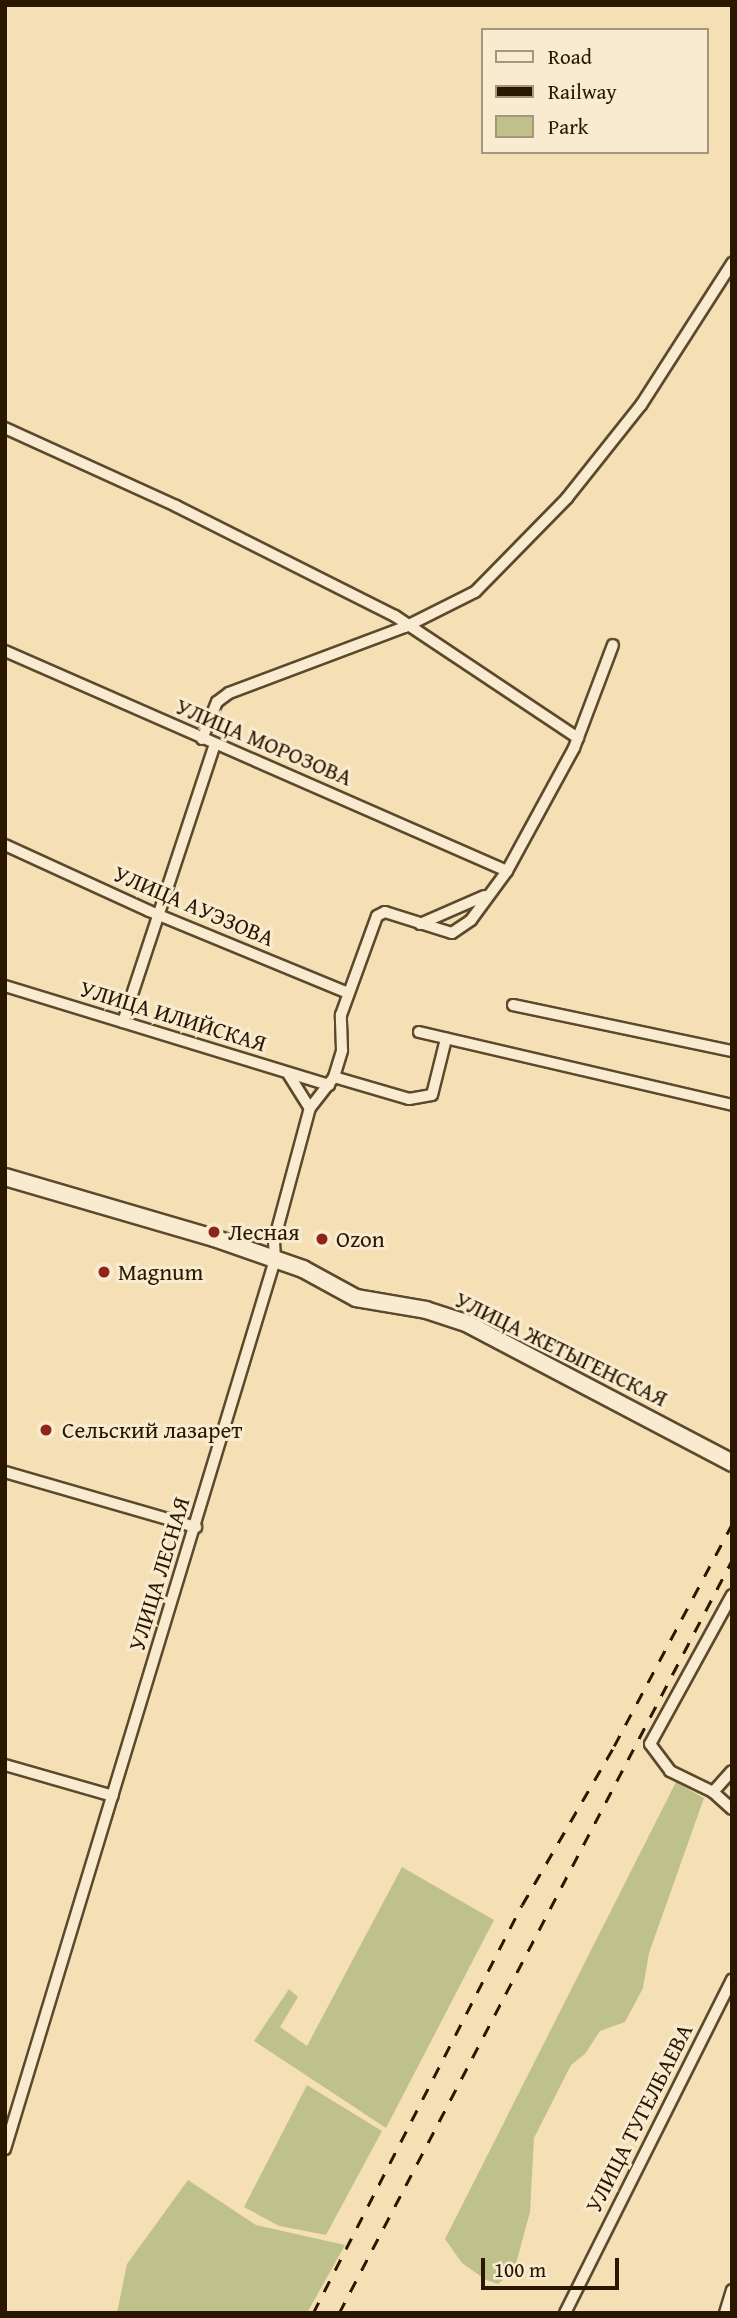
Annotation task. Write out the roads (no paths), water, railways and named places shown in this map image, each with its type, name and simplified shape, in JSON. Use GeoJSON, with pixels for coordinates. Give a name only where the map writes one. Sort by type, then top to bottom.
{"type":"FeatureCollection","features":[{"type":"Feature","properties":{"kind":"main road","name":"УЛИЦА ЖЕТЫГЕНСКАЯ"},"geometry":{"type":"LineString","coordinates":[[5,1177],[303,1269],[356,1298],[426,1310],[464,1322],[730,1457]]}},
{"type":"Feature","properties":{"kind":"street"},"geometry":{"type":"LineString","coordinates":[[202,739],[213,709],[229,693],[405,626],[475,592],[567,498],[641,405],[732,263]]}},
{"type":"Feature","properties":{"kind":"street"},"geometry":{"type":"LineString","coordinates":[[5,428],[184,510],[395,616],[405,626],[522,697],[578,738]]}},
{"type":"Feature","properties":{"kind":"street"},"geometry":{"type":"LineString","coordinates":[[348,993],[378,914],[385,912],[419,925],[452,933],[471,920],[484,896],[507,871],[578,738],[614,645]]}},
{"type":"Feature","properties":{"kind":"street","name":"УЛИЦА МОРОЗОВА"},"geometry":{"type":"LineString","coordinates":[[5,651],[507,871]]}},
{"type":"Feature","properties":{"kind":"street"},"geometry":{"type":"LineString","coordinates":[[123,1022],[215,744]]}},
{"type":"Feature","properties":{"kind":"street","name":"УЛИЦА АУЭЗОВА"},"geometry":{"type":"LineString","coordinates":[[5,845],[157,915],[348,993]]}},
{"type":"Feature","properties":{"kind":"street"},"geometry":{"type":"LineString","coordinates":[[419,925],[484,896]]}},
{"type":"Feature","properties":{"kind":"street","name":"УЛИЦА ИЛИЙСКАЯ"},"geometry":{"type":"LineString","coordinates":[[5,986],[289,1075],[332,1081],[409,1099],[432,1095],[446,1038]]}},
{"type":"Feature","properties":{"kind":"street","name":"УЛИЦА ЛЕСНАЯ"},"geometry":{"type":"LineString","coordinates":[[5,2149],[11,2112],[113,1796],[275,1260],[274,1241],[310,1108],[332,1081],[342,1050],[341,1015],[348,993]]}},
{"type":"Feature","properties":{"kind":"street"},"geometry":{"type":"LineString","coordinates":[[513,1005],[732,1051]]}},
{"type":"Feature","properties":{"kind":"street"},"geometry":{"type":"LineString","coordinates":[[419,1032],[732,1105]]}},
{"type":"Feature","properties":{"kind":"street"},"geometry":{"type":"LineString","coordinates":[[289,1075],[310,1108]]}},
{"type":"Feature","properties":{"kind":"street"},"geometry":{"type":"LineString","coordinates":[[5,1472],[196,1527]]}},
{"type":"Feature","properties":{"kind":"street"},"geometry":{"type":"LineString","coordinates":[[732,1595],[650,1744],[670,1771],[713,1792],[732,1809]]}},
{"type":"Feature","properties":{"kind":"street"},"geometry":{"type":"LineString","coordinates":[[5,1766],[113,1796]]}},
{"type":"Feature","properties":{"kind":"street"},"geometry":{"type":"LineString","coordinates":[[713,1792],[732,1772]]}},
{"type":"Feature","properties":{"kind":"street","name":"УЛИЦА ТУГЕЛБАЕВА"},"geometry":{"type":"LineString","coordinates":[[565,2313],[732,1980]]}},
{"type":"Feature","properties":{"kind":"street"},"geometry":{"type":"LineString","coordinates":[[724,2313],[732,2290]]}},
{"type":"Feature","properties":{"kind":"railway"},"geometry":{"type":"LineString","coordinates":[[313,2313],[522,1905],[614,1746],[732,1524]]}},
{"type":"Feature","properties":{"kind":"railway"},"geometry":{"type":"LineString","coordinates":[[339,2313],[732,1560]]}},
{"type":"Feature","properties":{"kind":"place","name":"Лесная"},"geometry":{"type":"Point","coordinates":[214,1232]}},
{"type":"Feature","properties":{"kind":"place","name":"Ozon"},"geometry":{"type":"Point","coordinates":[322,1239]}},
{"type":"Feature","properties":{"kind":"place","name":"Magnum"},"geometry":{"type":"Point","coordinates":[104,1272]}},
{"type":"Feature","properties":{"kind":"place","name":"Сельский лазарет"},"geometry":{"type":"Point","coordinates":[46,1430]}}]}
